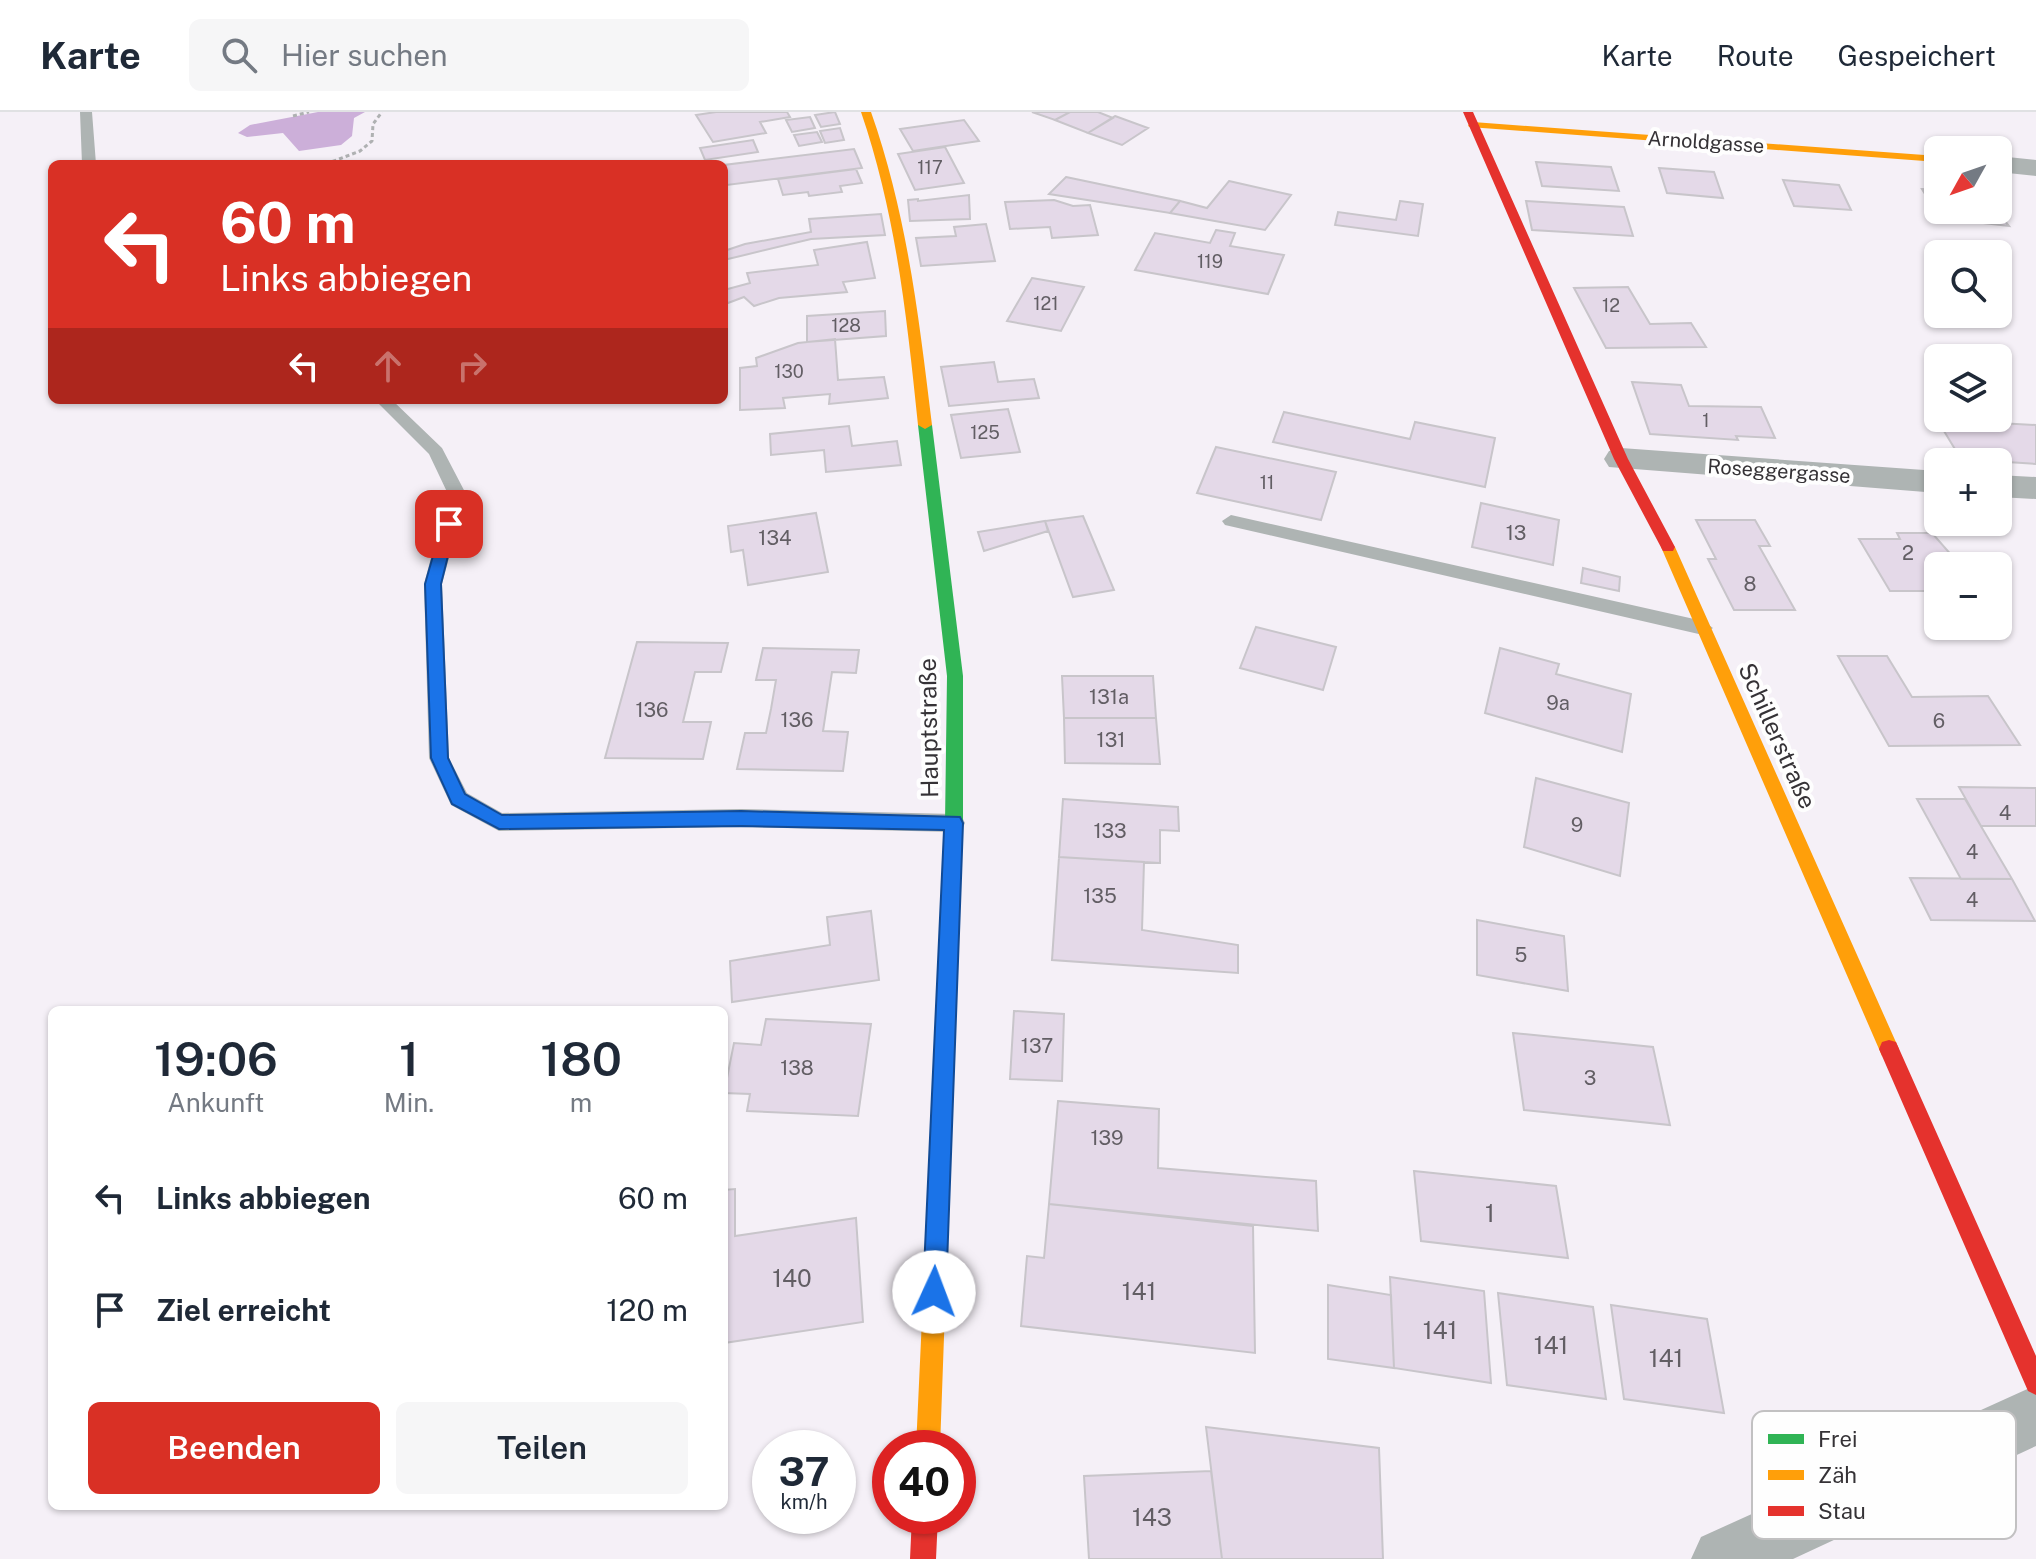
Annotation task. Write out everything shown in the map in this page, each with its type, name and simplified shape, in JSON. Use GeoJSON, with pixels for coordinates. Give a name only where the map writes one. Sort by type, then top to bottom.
{"type":"FeatureCollection","features":[{"type":"Feature","properties":{"kind":"street","name":"Hauptstraße"},"geometry":{"type":"LineString","coordinates":[[866,112],[878,143],[904,245],[955,676],[954,823],[929,1430]]}},
{"type":"Feature","properties":{"kind":"street","name":"Arnoldgasse"},"geometry":{"type":"LineString","coordinates":[[1471,118],[1924,158]]}},
{"type":"Feature","properties":{"kind":"street","name":"Schillerstraße"},"geometry":{"type":"LineString","coordinates":[[1471,118],[1621,459],[1662,532],[2036,1383]]}},
{"type":"Feature","properties":{"kind":"street"},"geometry":{"type":"LineString","coordinates":[[2012,165],[2036,168]]}},
{"type":"Feature","properties":{"kind":"street","name":"Roseggergasse"},"geometry":{"type":"LineString","coordinates":[[1621,459],[1924,481]]}},
{"type":"Feature","properties":{"kind":"street"},"geometry":{"type":"LineString","coordinates":[[2012,487],[2036,488]]}},
{"type":"Feature","properties":{"kind":"street"},"geometry":{"type":"LineString","coordinates":[[2016,1424],[2036,1415]]}},
{"type":"Feature","properties":{"kind":"street"},"geometry":{"type":"LineString","coordinates":[[923,1559],[924,1534]]}},
{"type":"Feature","properties":{"kind":"street"},"geometry":{"type":"LineString","coordinates":[[1723,1559],[1766,1539]]}},
{"type":"Feature","properties":{"kind":"lane"},"geometry":{"type":"LineString","coordinates":[[86,112],[89,160]]}},
{"type":"Feature","properties":{"kind":"lane"},"geometry":{"type":"LineString","coordinates":[[387,404],[436,452],[457,494],[433,584],[439,758],[459,799],[499,822],[741,818],[954,823]]}},
{"type":"Feature","properties":{"kind":"lane"},"geometry":{"type":"LineString","coordinates":[[1231,521],[1703,628]]}},
{"type":"Feature","properties":{"kind":"path"},"geometry":{"type":"LineString","coordinates":[[293,116],[309,112]]}},
{"type":"Feature","properties":{"kind":"path"},"geometry":{"type":"LineString","coordinates":[[336,160],[360,151],[372,141],[373,124],[382,112]]}},
{"type":"Feature","properties":{"kind":"shaded area"},"geometry":{"type":"Polygon","coordinates":[[[318,112],[365,112],[354,118],[352,136],[341,145],[299,151],[283,133],[247,137],[238,133],[250,125],[318,112]]]}},
{"type":"Feature","properties":{"kind":"building"},"geometry":{"type":"Polygon","coordinates":[[[787,112],[790,117],[760,122],[766,133],[713,142],[696,115],[787,112]]]}},
{"type":"Feature","properties":{"kind":"building"},"geometry":{"type":"Polygon","coordinates":[[[835,112],[840,124],[821,127],[815,115],[835,112]]]}},
{"type":"Feature","properties":{"kind":"building"},"geometry":{"type":"Polygon","coordinates":[[[1032,112],[1070,112],[1055,120],[1032,112]]]}},
{"type":"Feature","properties":{"kind":"building"},"geometry":{"type":"Polygon","coordinates":[[[1070,112],[1098,112],[1113,118],[1088,133],[1055,120],[1070,112]]]}},
{"type":"Feature","properties":{"kind":"building"},"geometry":{"type":"Polygon","coordinates":[[[1115,116],[1148,128],[1122,145],[1088,133],[1115,116]]]}},
{"type":"Feature","properties":{"kind":"building"},"geometry":{"type":"Polygon","coordinates":[[[810,117],[815,128],[792,132],[786,120],[810,117]]]}},
{"type":"Feature","properties":{"kind":"building"},"geometry":{"type":"Polygon","coordinates":[[[964,120],[979,141],[913,151],[900,129],[964,120]]]}},
{"type":"Feature","properties":{"kind":"building"},"geometry":{"type":"Polygon","coordinates":[[[840,128],[844,140],[825,143],[820,131],[840,128]]]}},
{"type":"Feature","properties":{"kind":"building"},"geometry":{"type":"Polygon","coordinates":[[[817,132],[822,142],[799,146],[794,135],[817,132]]]}},
{"type":"Feature","properties":{"kind":"building"},"geometry":{"type":"Polygon","coordinates":[[[753,140],[758,152],[705,160],[700,148],[753,140]]]}},
{"type":"Feature","properties":{"kind":"building"},"geometry":{"type":"Polygon","coordinates":[[[945,147],[964,183],[915,190],[898,154],[945,147]]]}},
{"type":"Feature","properties":{"kind":"building"},"geometry":{"type":"Polygon","coordinates":[[[854,149],[862,168],[728,185],[728,165],[854,149]]]}},
{"type":"Feature","properties":{"kind":"building"},"geometry":{"type":"Polygon","coordinates":[[[1536,162],[1611,167],[1619,191],[1542,186],[1536,162]]]}},
{"type":"Feature","properties":{"kind":"building"},"geometry":{"type":"Polygon","coordinates":[[[1659,168],[1714,172],[1723,198],[1667,193],[1659,168]]]}},
{"type":"Feature","properties":{"kind":"building"},"geometry":{"type":"Polygon","coordinates":[[[856,169],[862,183],[840,186],[842,192],[783,195],[778,179],[856,169]]]}},
{"type":"Feature","properties":{"kind":"building"},"geometry":{"type":"Polygon","coordinates":[[[1066,177],[1180,201],[1170,213],[1049,194],[1066,177]]]}},
{"type":"Feature","properties":{"kind":"building"},"geometry":{"type":"Polygon","coordinates":[[[1783,180],[1839,185],[1851,210],[1794,206],[1783,180]]]}},
{"type":"Feature","properties":{"kind":"building"},"geometry":{"type":"Polygon","coordinates":[[[1229,181],[1291,195],[1265,230],[1170,213],[1180,201],[1207,208],[1229,181]]]}},
{"type":"Feature","properties":{"kind":"building"},"geometry":{"type":"Polygon","coordinates":[[[969,195],[970,219],[910,221],[908,200],[969,195]]]}},
{"type":"Feature","properties":{"kind":"building"},"geometry":{"type":"Polygon","coordinates":[[[1054,200],[1073,206],[1090,205],[1098,235],[1052,238],[1050,227],[1010,229],[1005,202],[1054,200]]]}},
{"type":"Feature","properties":{"kind":"building"},"geometry":{"type":"Polygon","coordinates":[[[1400,201],[1423,204],[1418,236],[1335,225],[1338,212],[1396,220],[1400,201]]]}},
{"type":"Feature","properties":{"kind":"building"},"geometry":{"type":"Polygon","coordinates":[[[1526,201],[1624,207],[1633,236],[1532,230],[1526,201]]]}},
{"type":"Feature","properties":{"kind":"building"},"geometry":{"type":"Polygon","coordinates":[[[881,214],[885,235],[811,239],[728,259],[728,250],[745,244],[811,232],[809,219],[881,214]]]}},
{"type":"Feature","properties":{"kind":"building"},"geometry":{"type":"Polygon","coordinates":[[[986,224],[995,261],[921,266],[916,238],[956,236],[954,227],[986,224]]]}},
{"type":"Feature","properties":{"kind":"building"},"geometry":{"type":"Polygon","coordinates":[[[1216,230],[1235,233],[1230,246],[1284,255],[1268,294],[1135,270],[1155,233],[1210,243],[1216,230]]]}},
{"type":"Feature","properties":{"kind":"building"},"geometry":{"type":"Polygon","coordinates":[[[867,242],[875,278],[843,282],[847,292],[779,298],[754,306],[744,297],[728,303],[728,289],[750,283],[747,273],[818,265],[814,250],[867,242]]]}},
{"type":"Feature","properties":{"kind":"building"},"geometry":{"type":"Polygon","coordinates":[[[1032,278],[1084,287],[1061,331],[1007,321],[1032,278]]]}},
{"type":"Feature","properties":{"kind":"building"},"geometry":{"type":"Polygon","coordinates":[[[1628,287],[1650,324],[1691,323],[1706,347],[1606,348],[1574,288],[1628,287]]]}},
{"type":"Feature","properties":{"kind":"building"},"geometry":{"type":"Polygon","coordinates":[[[885,311],[886,336],[807,342],[807,316],[885,311]]]}},
{"type":"Feature","properties":{"kind":"building"},"geometry":{"type":"Polygon","coordinates":[[[835,339],[838,380],[884,377],[888,398],[829,404],[830,394],[783,398],[785,408],[740,410],[740,368],[757,366],[756,358],[798,343],[835,339]]]}},
{"type":"Feature","properties":{"kind":"building"},"geometry":{"type":"Polygon","coordinates":[[[994,362],[998,382],[1034,379],[1039,398],[949,406],[941,367],[994,362]]]}},
{"type":"Feature","properties":{"kind":"building"},"geometry":{"type":"Polygon","coordinates":[[[1632,382],[1681,385],[1689,406],[1761,407],[1775,438],[1736,436],[1738,440],[1650,434],[1632,382]]]}},
{"type":"Feature","properties":{"kind":"building"},"geometry":{"type":"Polygon","coordinates":[[[1008,409],[1020,452],[961,458],[951,415],[1008,409]]]}},
{"type":"Feature","properties":{"kind":"building"},"geometry":{"type":"Polygon","coordinates":[[[1284,412],[1410,439],[1415,422],[1495,438],[1485,487],[1273,442],[1284,412]]]}},
{"type":"Feature","properties":{"kind":"building"},"geometry":{"type":"Polygon","coordinates":[[[2012,424],[2036,425],[2036,464],[2012,462],[2012,448],[1954,448],[1945,432],[2012,432],[2012,424]]]}},
{"type":"Feature","properties":{"kind":"building"},"geometry":{"type":"Polygon","coordinates":[[[849,426],[852,446],[897,441],[901,465],[826,472],[824,450],[771,455],[770,434],[849,426]]]}},
{"type":"Feature","properties":{"kind":"building"},"geometry":{"type":"Polygon","coordinates":[[[1216,447],[1336,472],[1321,520],[1197,493],[1216,447]]]}},
{"type":"Feature","properties":{"kind":"building"},"geometry":{"type":"Polygon","coordinates":[[[1481,503],[1559,520],[1553,565],[1472,547],[1481,503]]]}},
{"type":"Feature","properties":{"kind":"building"},"geometry":{"type":"Polygon","coordinates":[[[816,513],[828,572],[748,585],[743,550],[731,552],[728,526],[816,513]]]}},
{"type":"Feature","properties":{"kind":"building"},"geometry":{"type":"Polygon","coordinates":[[[1083,516],[1114,590],[1073,597],[1045,521],[1083,516]]]}},
{"type":"Feature","properties":{"kind":"building"},"geometry":{"type":"Polygon","coordinates":[[[1696,520],[1755,520],[1770,546],[1759,546],[1795,610],[1734,610],[1708,559],[1716,559],[1696,520]]]}},
{"type":"Feature","properties":{"kind":"building"},"geometry":{"type":"Polygon","coordinates":[[[1045,521],[1048,531],[984,551],[978,532],[1045,521]]]}},
{"type":"Feature","properties":{"kind":"building"},"geometry":{"type":"Polygon","coordinates":[[[1897,533],[1924,533],[1924,536],[1935,536],[1949,552],[1924,552],[1924,591],[1890,591],[1859,539],[1900,539],[1897,533]]]}},
{"type":"Feature","properties":{"kind":"building"},"geometry":{"type":"Polygon","coordinates":[[[1583,568],[1620,577],[1619,591],[1581,583],[1583,568]]]}},
{"type":"Feature","properties":{"kind":"building"},"geometry":{"type":"Polygon","coordinates":[[[1256,627],[1336,647],[1323,690],[1240,668],[1256,627]]]}},
{"type":"Feature","properties":{"kind":"building"},"geometry":{"type":"Polygon","coordinates":[[[637,642],[728,643],[721,672],[695,672],[683,722],[711,722],[703,759],[605,758],[637,642]]]}},
{"type":"Feature","properties":{"kind":"building"},"geometry":{"type":"Polygon","coordinates":[[[763,648],[859,650],[856,673],[832,672],[823,731],[848,732],[843,771],[737,769],[745,733],[766,733],[776,680],[756,680],[763,648]]]}},
{"type":"Feature","properties":{"kind":"building"},"geometry":{"type":"Polygon","coordinates":[[[1500,648],[1559,664],[1556,674],[1631,694],[1622,752],[1485,713],[1500,648]]]}},
{"type":"Feature","properties":{"kind":"building"},"geometry":{"type":"Polygon","coordinates":[[[1838,656],[1887,656],[1912,697],[1988,696],[2020,745],[1889,746],[1838,656]]]}},
{"type":"Feature","properties":{"kind":"building"},"geometry":{"type":"Polygon","coordinates":[[[1062,676],[1153,676],[1156,718],[1064,718],[1062,676]]]}},
{"type":"Feature","properties":{"kind":"building"},"geometry":{"type":"Polygon","coordinates":[[[1064,718],[1156,718],[1160,764],[1065,763],[1064,718]]]}},
{"type":"Feature","properties":{"kind":"building"},"geometry":{"type":"Polygon","coordinates":[[[1536,778],[1629,803],[1620,876],[1524,847],[1536,778]]]}},
{"type":"Feature","properties":{"kind":"building"},"geometry":{"type":"Polygon","coordinates":[[[1959,787],[2036,788],[2036,826],[1981,826],[1959,787]]]}},
{"type":"Feature","properties":{"kind":"building"},"geometry":{"type":"Polygon","coordinates":[[[1063,799],[1178,807],[1179,831],[1160,830],[1160,863],[1059,857],[1063,799]]]}},
{"type":"Feature","properties":{"kind":"building"},"geometry":{"type":"Polygon","coordinates":[[[1917,799],[1965,799],[2012,879],[1961,879],[1917,799]]]}},
{"type":"Feature","properties":{"kind":"building"},"geometry":{"type":"Polygon","coordinates":[[[1059,857],[1144,862],[1142,930],[1238,945],[1238,973],[1052,960],[1059,857]]]}},
{"type":"Feature","properties":{"kind":"building"},"geometry":{"type":"Polygon","coordinates":[[[1910,878],[2012,879],[2035,921],[1931,920],[1910,878]]]}},
{"type":"Feature","properties":{"kind":"building"},"geometry":{"type":"Polygon","coordinates":[[[871,911],[879,980],[732,1002],[730,961],[830,945],[827,917],[871,911]]]}},
{"type":"Feature","properties":{"kind":"building"},"geometry":{"type":"Polygon","coordinates":[[[1477,920],[1564,936],[1568,991],[1477,975],[1477,920]]]}},
{"type":"Feature","properties":{"kind":"building"},"geometry":{"type":"Polygon","coordinates":[[[1014,1011],[1064,1014],[1062,1081],[1010,1079],[1014,1011]]]}},
{"type":"Feature","properties":{"kind":"building"},"geometry":{"type":"Polygon","coordinates":[[[766,1019],[871,1024],[858,1116],[747,1111],[750,1094],[728,1093],[734,1043],[761,1045],[766,1019]]]}},
{"type":"Feature","properties":{"kind":"building"},"geometry":{"type":"Polygon","coordinates":[[[1513,1033],[1653,1047],[1670,1125],[1524,1110],[1513,1033]]]}},
{"type":"Feature","properties":{"kind":"building"},"geometry":{"type":"Polygon","coordinates":[[[1058,1101],[1159,1109],[1158,1168],[1316,1181],[1318,1231],[1049,1204],[1058,1101]]]}},
{"type":"Feature","properties":{"kind":"building"},"geometry":{"type":"Polygon","coordinates":[[[1414,1171],[1556,1186],[1568,1258],[1421,1241],[1414,1171]]]}},
{"type":"Feature","properties":{"kind":"building"},"geometry":{"type":"Polygon","coordinates":[[[735,1189],[735,1236],[856,1218],[863,1322],[728,1342],[728,1190],[735,1189]]]}},
{"type":"Feature","properties":{"kind":"building"},"geometry":{"type":"Polygon","coordinates":[[[1049,1204],[1253,1226],[1255,1353],[1021,1326],[1027,1256],[1044,1258],[1049,1204]]]}},
{"type":"Feature","properties":{"kind":"building"},"geometry":{"type":"Polygon","coordinates":[[[1390,1277],[1484,1291],[1491,1383],[1394,1368],[1390,1277]]]}},
{"type":"Feature","properties":{"kind":"building"},"geometry":{"type":"Polygon","coordinates":[[[1328,1285],[1391,1295],[1394,1368],[1328,1359],[1328,1285]]]}},
{"type":"Feature","properties":{"kind":"building"},"geometry":{"type":"Polygon","coordinates":[[[1498,1293],[1593,1307],[1606,1399],[1507,1385],[1498,1293]]]}},
{"type":"Feature","properties":{"kind":"building"},"geometry":{"type":"Polygon","coordinates":[[[1611,1305],[1707,1319],[1724,1413],[1624,1399],[1611,1305]]]}},
{"type":"Feature","properties":{"kind":"building"},"geometry":{"type":"Polygon","coordinates":[[[1206,1427],[1379,1448],[1383,1559],[1222,1559],[1206,1427]]]}},
{"type":"Feature","properties":{"kind":"building"},"geometry":{"type":"Polygon","coordinates":[[[1211,1471],[1222,1559],[1089,1559],[1084,1476],[1211,1471]]]}},
{"type":"Feature","properties":{"kind":"traffic: fast"},"geometry":{"type":"LineString","coordinates":[[925,425],[955,676],[954,823],[944,1059]]}},
{"type":"Feature","properties":{"kind":"traffic: slow"},"geometry":{"type":"LineString","coordinates":[[866,112],[899,227],[925,425]]}},
{"type":"Feature","properties":{"kind":"traffic: slow"},"geometry":{"type":"LineString","coordinates":[[1473,125],[1924,158]]}},
{"type":"Feature","properties":{"kind":"traffic: slow"},"geometry":{"type":"LineString","coordinates":[[1668,547],[1889,1049]]}},
{"type":"Feature","properties":{"kind":"traffic: slow"},"geometry":{"type":"LineString","coordinates":[[929,1430],[944,1059]]}},
{"type":"Feature","properties":{"kind":"traffic: jam"},"geometry":{"type":"LineString","coordinates":[[1468,112],[1621,459],[1668,547]]}},
{"type":"Feature","properties":{"kind":"traffic: jam"},"geometry":{"type":"LineString","coordinates":[[1889,1049],[2036,1383]]}},
{"type":"Feature","properties":{"kind":"traffic: jam"},"geometry":{"type":"LineString","coordinates":[[923,1559],[924,1534]]}},
{"type":"Feature","properties":{"kind":"route"},"geometry":{"type":"LineString","coordinates":[[449,524],[433,584],[439,758],[459,799],[499,822],[741,818],[954,823],[934,1292]]}}]}
